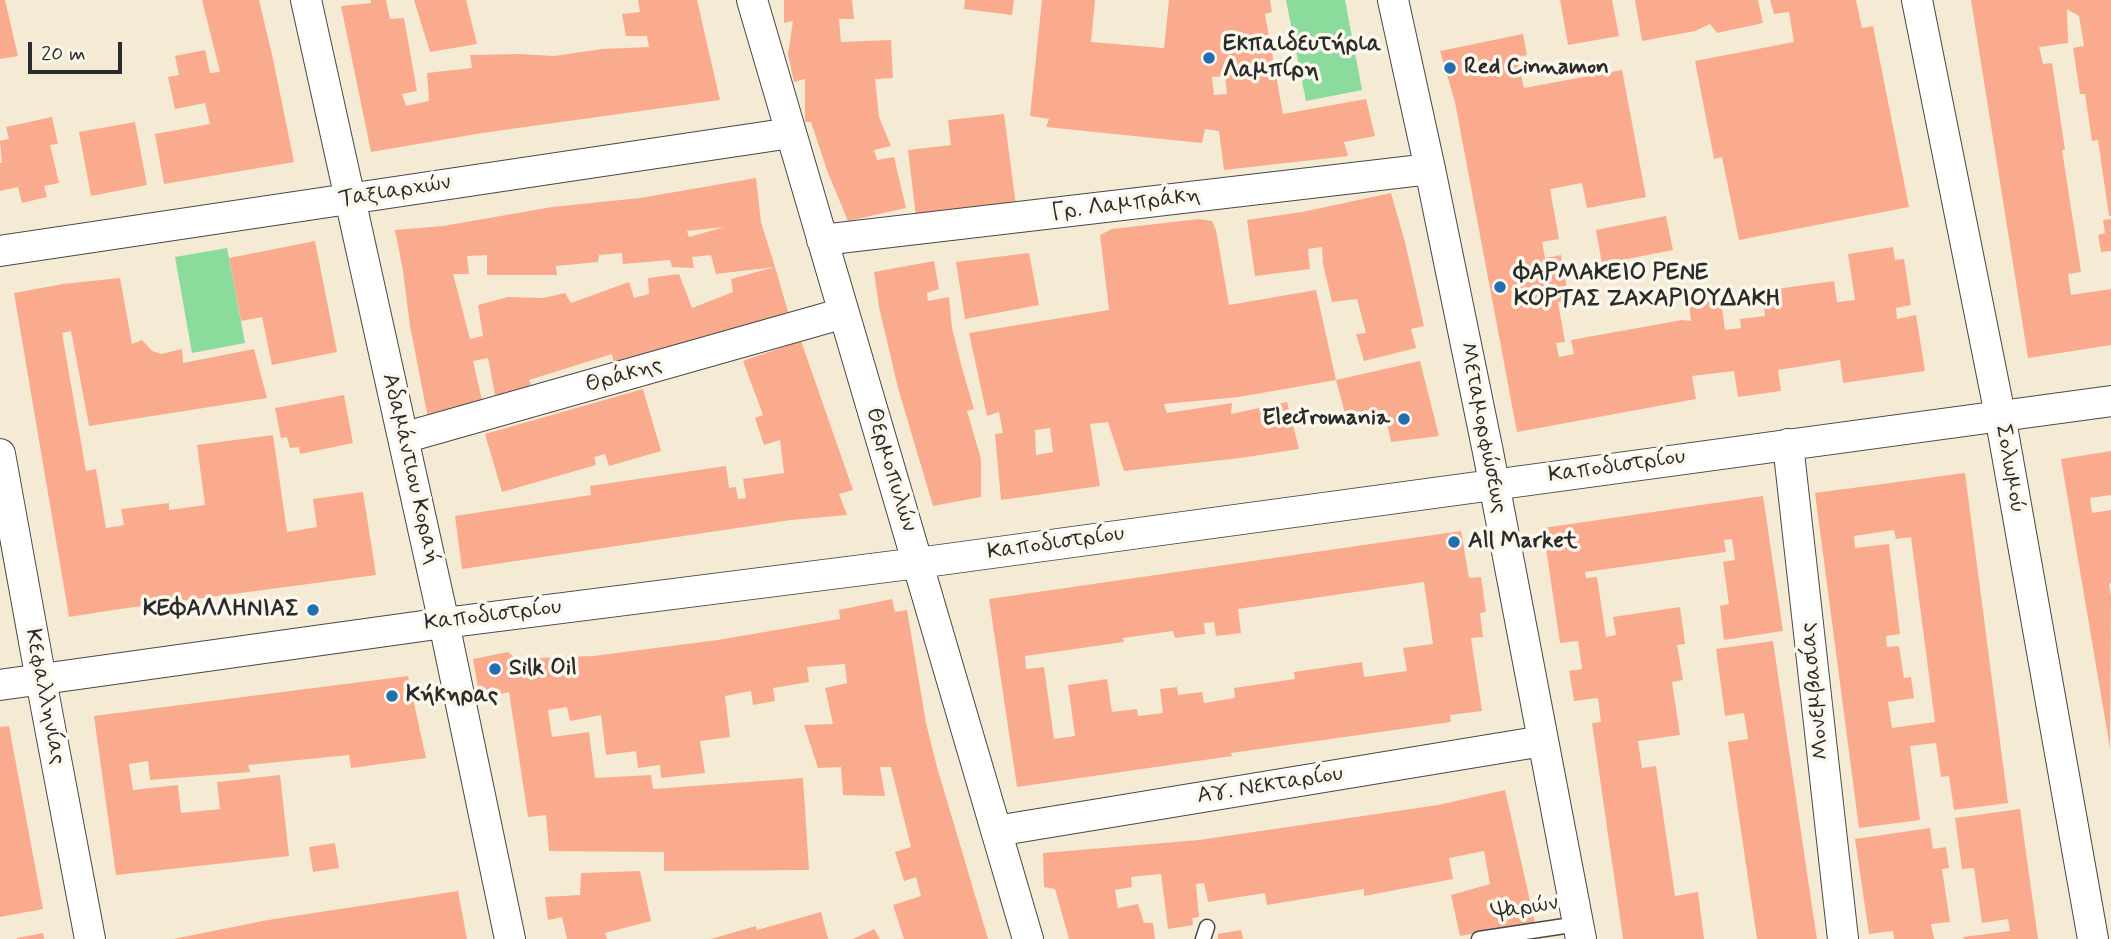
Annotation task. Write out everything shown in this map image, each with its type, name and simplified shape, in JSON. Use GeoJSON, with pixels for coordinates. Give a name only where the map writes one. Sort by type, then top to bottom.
{"type":"FeatureCollection","features":[{"type":"Feature","properties":{"kind":"street","name":"Αδαμάντιου Κοραή"},"geometry":{"type":"LineString","coordinates":[[306,0],[444,622],[510,939]]}},
{"type":"Feature","properties":{"kind":"street","name":"Θερμοπυλών"},"geometry":{"type":"LineString","coordinates":[[752,0],[1028,939]]}},
{"type":"Feature","properties":{"kind":"street","name":"Μεταμορφώσεως"},"geometry":{"type":"LineString","coordinates":[[1393,0],[1494,484],[1580,931]]}},
{"type":"Feature","properties":{"kind":"street","name":"Σολωμού"},"geometry":{"type":"LineString","coordinates":[[1917,0],[2000,415],[2093,939]]}},
{"type":"Feature","properties":{"kind":"street","name":"Ταξιαρχών"},"geometry":{"type":"LineString","coordinates":[[0,251],[791,133]]}},
{"type":"Feature","properties":{"kind":"street","name":"Γρ. Λαμπράκη"},"geometry":{"type":"LineString","coordinates":[[822,240],[1430,169]]}},
{"type":"Feature","properties":{"kind":"street","name":"Θράκης"},"geometry":{"type":"LineString","coordinates":[[403,438],[844,313]]}},
{"type":"Feature","properties":{"kind":"street","name":"Καποδιστρίου"},"geometry":{"type":"LineString","coordinates":[[0,685],[444,622],[918,563],[2111,401]]}},
{"type":"Feature","properties":{"kind":"street","name":"Μονεμβασίας"},"geometry":{"type":"LineString","coordinates":[[1788,444],[1843,939]]}},
{"type":"Feature","properties":{"kind":"street","name":"Κεφαλληνίας"},"geometry":{"type":"LineString","coordinates":[[0,454],[90,939]]}},
{"type":"Feature","properties":{"kind":"street","name":"Αγ. Νεκταρίου"},"geometry":{"type":"LineString","coordinates":[[996,831],[1544,741]]}},
{"type":"Feature","properties":{"kind":"lane","name":"Ψαρών"},"geometry":{"type":"LineString","coordinates":[[1479,939],[1580,931]]}},
{"type":"Feature","properties":{"kind":"green space"},"geometry":{"type":"Polygon","coordinates":[[[1286,0],[1345,0],[1362,90],[1306,101],[1286,0]]]}},
{"type":"Feature","properties":{"kind":"green space"},"geometry":{"type":"Polygon","coordinates":[[[227,248],[245,343],[192,353],[175,257],[227,248]]]}},
{"type":"Feature","properties":{"kind":"building"},"geometry":{"type":"Polygon","coordinates":[[[0,0],[5,0],[18,56],[0,59],[0,0]]]}},
{"type":"Feature","properties":{"kind":"building"},"geometry":{"type":"Polygon","coordinates":[[[202,0],[259,0],[294,162],[164,184],[155,134],[210,124],[205,103],[175,109],[168,77],[179,75],[175,56],[205,50],[210,73],[220,72],[202,0]]]}},
{"type":"Feature","properties":{"kind":"building"},"geometry":{"type":"Polygon","coordinates":[[[371,0],[386,0],[390,19],[404,18],[417,91],[402,94],[406,106],[429,101],[427,73],[472,68],[470,55],[554,56],[602,49],[649,47],[647,36],[626,36],[622,14],[640,12],[638,0],[697,0],[720,100],[482,133],[371,152],[341,6],[371,3],[371,0]]]}},
{"type":"Feature","properties":{"kind":"building"},"geometry":{"type":"Polygon","coordinates":[[[414,0],[466,0],[477,44],[430,52],[414,0]]]}},
{"type":"Feature","properties":{"kind":"building"},"geometry":{"type":"Polygon","coordinates":[[[784,0],[852,0],[854,19],[839,19],[841,42],[891,40],[893,78],[875,79],[879,117],[891,146],[874,150],[877,160],[894,157],[906,208],[848,221],[811,122],[805,122],[805,79],[794,82],[788,54],[793,21],[784,23],[784,0]]]}},
{"type":"Feature","properties":{"kind":"building"},"geometry":{"type":"Polygon","coordinates":[[[965,0],[1014,0],[1012,15],[964,9],[965,0]]]}},
{"type":"Feature","properties":{"kind":"building"},"geometry":{"type":"Polygon","coordinates":[[[1042,0],[1095,0],[1091,42],[1164,48],[1169,0],[1270,0],[1272,12],[1265,14],[1283,114],[1366,99],[1375,136],[1344,142],[1348,156],[1224,170],[1219,131],[1205,129],[1202,143],[1046,127],[1049,119],[1030,116],[1042,0]],[[1225,76],[1212,77],[1214,95],[1227,94],[1225,76]]]}},
{"type":"Feature","properties":{"kind":"building"},"geometry":{"type":"Polygon","coordinates":[[[1560,0],[1612,0],[1619,36],[1568,45],[1560,0]]]}},
{"type":"Feature","properties":{"kind":"building"},"geometry":{"type":"Polygon","coordinates":[[[1635,0],[1758,0],[1763,23],[1717,33],[1710,24],[1695,31],[1642,41],[1635,0]]]}},
{"type":"Feature","properties":{"kind":"building"},"geometry":{"type":"Polygon","coordinates":[[[1770,0],[1856,0],[1862,28],[1873,26],[1909,207],[1739,240],[1722,157],[1714,159],[1695,61],[1794,42],[1789,12],[1774,14],[1770,0]]]}},
{"type":"Feature","properties":{"kind":"building"},"geometry":{"type":"Polygon","coordinates":[[[1971,0],[2111,0],[2111,216],[2098,140],[2092,141],[2085,94],[2080,94],[2073,48],[2084,46],[2079,16],[2067,9],[2068,43],[2039,47],[2043,64],[2052,63],[2081,272],[2068,274],[2071,295],[2111,289],[2111,345],[2028,358],[1971,0]]]}},
{"type":"Feature","properties":{"kind":"building"},"geometry":{"type":"Polygon","coordinates":[[[1523,34],[1527,55],[1517,57],[1524,88],[1622,70],[1646,197],[1587,208],[1582,183],[1550,189],[1559,239],[1542,242],[1545,258],[1561,255],[1569,300],[1558,302],[1565,342],[1556,343],[1559,357],[1574,354],[1571,340],[1682,320],[1691,321],[1689,304],[1721,300],[1725,330],[1741,328],[1740,319],[1765,316],[1762,291],[1834,281],[1837,302],[1855,300],[1848,254],[1893,247],[1895,260],[1904,259],[1911,305],[1896,308],[1897,319],[1916,315],[1925,371],[1843,383],[1840,360],[1778,370],[1781,391],[1738,397],[1734,371],[1692,376],[1696,399],[1517,432],[1455,102],[1440,51],[1523,34]]]}},
{"type":"Feature","properties":{"kind":"building"},"geometry":{"type":"Polygon","coordinates":[[[1004,114],[1016,206],[916,217],[908,150],[951,145],[948,120],[1004,114]]]}},
{"type":"Feature","properties":{"kind":"building"},"geometry":{"type":"Polygon","coordinates":[[[52,117],[58,144],[50,145],[59,183],[44,186],[47,197],[22,203],[18,187],[0,191],[0,141],[9,139],[6,127],[52,117]]]}},
{"type":"Feature","properties":{"kind":"building"},"geometry":{"type":"Polygon","coordinates":[[[135,122],[147,185],[91,196],[79,132],[135,122]]]}},
{"type":"Feature","properties":{"kind":"building"},"geometry":{"type":"Polygon","coordinates":[[[756,178],[761,222],[775,267],[789,315],[614,364],[612,354],[529,380],[533,390],[496,400],[488,358],[473,361],[483,405],[428,418],[395,230],[443,226],[552,207],[640,198],[756,178]],[[724,227],[687,231],[689,237],[724,227]],[[622,253],[599,255],[598,262],[556,266],[557,275],[487,275],[487,255],[467,256],[469,274],[453,274],[470,339],[483,336],[478,305],[508,297],[543,298],[565,293],[571,303],[629,282],[634,298],[649,294],[648,278],[679,274],[692,308],[733,292],[731,279],[775,267],[716,274],[711,255],[692,257],[694,268],[672,267],[670,260],[623,264],[622,253]]]}},
{"type":"Feature","properties":{"kind":"building"},"geometry":{"type":"Polygon","coordinates":[[[1391,193],[1424,326],[1411,329],[1416,348],[1364,361],[1356,334],[1366,333],[1357,299],[1332,302],[1322,247],[1308,249],[1310,269],[1255,276],[1247,220],[1302,212],[1391,193]]]}},
{"type":"Feature","properties":{"kind":"building"},"geometry":{"type":"Polygon","coordinates":[[[1666,216],[1673,250],[1602,264],[1596,230],[1666,216]]]}},
{"type":"Feature","properties":{"kind":"building"},"geometry":{"type":"Polygon","coordinates":[[[1199,219],[1212,221],[1216,230],[1229,305],[1316,290],[1336,380],[1239,397],[1164,404],[1167,413],[1232,403],[1231,414],[1287,402],[1299,449],[1124,471],[1108,422],[1090,424],[1100,486],[1001,500],[995,434],[1003,433],[999,412],[987,416],[969,333],[1109,310],[1100,235],[1112,229],[1199,219]],[[1050,428],[1035,430],[1036,455],[1053,452],[1050,428]]]}},
{"type":"Feature","properties":{"kind":"building"},"geometry":{"type":"Polygon","coordinates":[[[2111,219],[2111,251],[2101,252],[2098,235],[2105,233],[2103,220],[2111,219]]]}},
{"type":"Feature","properties":{"kind":"building"},"geometry":{"type":"Polygon","coordinates":[[[315,241],[337,352],[272,365],[262,317],[241,321],[229,258],[315,241]]]}},
{"type":"Feature","properties":{"kind":"building"},"geometry":{"type":"Polygon","coordinates":[[[1029,253],[1039,305],[965,319],[956,262],[1029,253]]]}},
{"type":"Feature","properties":{"kind":"building"},"geometry":{"type":"Polygon","coordinates":[[[934,261],[939,289],[927,293],[928,301],[949,297],[952,328],[974,409],[967,411],[981,459],[981,497],[933,506],[898,388],[879,307],[874,272],[934,261]]]}},
{"type":"Feature","properties":{"kind":"building"},"geometry":{"type":"Polygon","coordinates":[[[120,278],[132,344],[142,340],[152,351],[161,354],[182,349],[183,363],[254,349],[267,398],[89,426],[71,331],[62,333],[86,471],[96,469],[106,528],[124,525],[121,509],[169,503],[169,510],[205,505],[197,445],[273,435],[287,532],[317,527],[313,499],[363,492],[376,575],[69,617],[14,293],[120,278]]]}},
{"type":"Feature","properties":{"kind":"building"},"geometry":{"type":"Polygon","coordinates":[[[801,341],[853,490],[839,494],[847,515],[791,520],[462,569],[455,516],[591,495],[590,486],[726,466],[729,488],[736,487],[738,499],[746,498],[743,479],[784,473],[780,440],[764,445],[755,418],[763,415],[743,361],[801,341]]]}},
{"type":"Feature","properties":{"kind":"building"},"geometry":{"type":"Polygon","coordinates":[[[1420,361],[1439,436],[1391,442],[1387,422],[1349,428],[1336,380],[1420,361]]]}},
{"type":"Feature","properties":{"kind":"building"},"geometry":{"type":"Polygon","coordinates":[[[643,389],[661,451],[609,466],[605,454],[594,457],[596,465],[502,492],[485,434],[643,389]]]}},
{"type":"Feature","properties":{"kind":"building"},"geometry":{"type":"Polygon","coordinates":[[[344,395],[353,443],[300,454],[299,447],[290,448],[287,437],[281,438],[275,408],[344,395]]]}},
{"type":"Feature","properties":{"kind":"building"},"geometry":{"type":"Polygon","coordinates":[[[2111,451],[2111,495],[2090,498],[2092,513],[2111,510],[2110,748],[2061,459],[2111,451]]]}},
{"type":"Feature","properties":{"kind":"building"},"geometry":{"type":"Polygon","coordinates":[[[1965,473],[2008,803],[1954,810],[1949,776],[1941,777],[1936,743],[1910,746],[1920,820],[1859,828],[1815,493],[1965,473]],[[1894,530],[1854,536],[1855,548],[1889,544],[1900,634],[1886,636],[1887,647],[1899,646],[1904,678],[1911,677],[1914,698],[1888,702],[1892,728],[1935,722],[1911,537],[1896,539],[1894,530]]]}},
{"type":"Feature","properties":{"kind":"building"},"geometry":{"type":"Polygon","coordinates":[[[1763,496],[1783,631],[1724,640],[1720,606],[1729,604],[1723,562],[1735,560],[1732,539],[1724,540],[1726,552],[1585,572],[1586,578],[1597,577],[1606,637],[1616,635],[1613,617],[1680,607],[1685,644],[1677,645],[1683,680],[1672,682],[1680,735],[1638,741],[1642,768],[1656,766],[1675,896],[1698,892],[1704,939],[1623,939],[1592,723],[1601,722],[1598,698],[1574,701],[1569,671],[1582,669],[1578,641],[1560,643],[1543,528],[1763,496]]]}},
{"type":"Feature","properties":{"kind":"building"},"geometry":{"type":"Polygon","coordinates":[[[1461,531],[1469,578],[1481,577],[1486,612],[1480,613],[1483,637],[1471,638],[1482,711],[1450,715],[1451,722],[1017,787],[989,599],[1461,531]],[[1424,582],[1238,609],[1241,633],[1216,636],[1214,622],[1204,623],[1205,634],[1175,638],[1173,631],[1123,638],[1124,642],[1025,656],[1026,669],[1044,667],[1054,739],[1075,736],[1068,685],[1107,679],[1112,712],[1137,709],[1138,716],[1163,713],[1160,689],[1177,687],[1178,695],[1202,692],[1204,703],[1235,698],[1234,688],[1295,679],[1294,672],[1362,662],[1364,677],[1407,671],[1403,648],[1433,644],[1424,582]]]}},
{"type":"Feature","properties":{"kind":"building"},"geometry":{"type":"Polygon","coordinates":[[[892,599],[895,612],[907,610],[926,723],[988,939],[904,939],[893,905],[921,896],[916,877],[904,881],[895,852],[911,847],[891,767],[880,767],[885,796],[843,795],[841,767],[818,768],[804,725],[833,724],[825,688],[847,683],[845,664],[807,667],[809,682],[773,688],[775,701],[753,705],[751,691],[725,696],[730,737],[700,741],[705,773],[661,778],[660,765],[638,768],[636,751],[606,755],[601,715],[570,721],[567,707],[548,710],[552,737],[589,732],[595,778],[651,775],[653,789],[803,778],[809,870],[664,871],[664,852],[549,851],[546,815],[528,817],[509,692],[480,699],[473,659],[508,652],[519,661],[593,656],[718,640],[840,619],[839,610],[892,599]]]}},
{"type":"Feature","properties":{"kind":"building"},"geometry":{"type":"Polygon","coordinates":[[[1773,641],[1817,939],[1757,939],[1740,824],[1728,742],[1748,739],[1744,713],[1725,716],[1716,649],[1773,641]]]}},
{"type":"Feature","properties":{"kind":"building"},"geometry":{"type":"Polygon","coordinates":[[[408,676],[426,758],[351,768],[349,755],[248,765],[250,772],[150,780],[148,761],[129,764],[133,790],[178,785],[181,813],[220,809],[217,782],[280,775],[289,856],[116,875],[94,716],[408,676]]]}},
{"type":"Feature","properties":{"kind":"building"},"geometry":{"type":"Polygon","coordinates":[[[9,726],[43,909],[0,917],[0,727],[9,726]]]}},
{"type":"Feature","properties":{"kind":"building"},"geometry":{"type":"Polygon","coordinates":[[[1505,790],[1535,923],[1460,936],[1451,895],[1490,884],[1484,851],[1449,858],[1453,879],[1364,896],[1364,889],[1267,905],[1265,893],[1208,902],[1204,883],[1196,884],[1199,917],[1192,918],[1193,925],[1168,929],[1161,874],[1131,877],[1132,887],[1115,890],[1118,908],[1138,904],[1144,923],[1153,923],[1155,939],[1069,939],[1055,889],[1044,887],[1043,853],[1199,840],[1438,805],[1505,790]]]}},
{"type":"Feature","properties":{"kind":"building"},"geometry":{"type":"Polygon","coordinates":[[[2020,809],[2038,939],[1964,939],[1963,937],[2010,931],[2008,919],[1982,923],[1974,868],[1962,869],[1955,818],[2020,809]]]}},
{"type":"Feature","properties":{"kind":"building"},"geometry":{"type":"Polygon","coordinates":[[[1930,828],[1933,849],[1946,847],[1949,868],[1942,869],[1950,922],[1931,924],[1934,939],[1894,939],[1893,931],[1869,934],[1855,839],[1930,828]]]}},
{"type":"Feature","properties":{"kind":"building"},"geometry":{"type":"Polygon","coordinates":[[[335,843],[339,868],[313,872],[309,847],[335,843]]]}},
{"type":"Feature","properties":{"kind":"building"},"geometry":{"type":"Polygon","coordinates":[[[640,871],[651,921],[605,933],[607,939],[567,939],[562,917],[548,920],[545,897],[580,895],[581,873],[640,871]]]}},
{"type":"Feature","properties":{"kind":"building"},"geometry":{"type":"Polygon","coordinates":[[[458,891],[467,939],[173,939],[268,920],[458,891]]]}},
{"type":"Feature","properties":{"kind":"building"},"geometry":{"type":"Polygon","coordinates":[[[821,912],[828,939],[711,939],[756,926],[757,930],[821,912]]]}},
{"type":"Feature","properties":{"kind":"building"},"geometry":{"type":"Polygon","coordinates":[[[874,929],[880,939],[853,939],[874,929]]]}},
{"type":"Feature","properties":{"kind":"building"},"geometry":{"type":"Polygon","coordinates":[[[1241,930],[1243,939],[1218,939],[1218,934],[1241,930]]]}},
{"type":"Feature","properties":{"kind":"building"},"geometry":{"type":"Polygon","coordinates":[[[43,933],[44,939],[17,939],[17,938],[43,933]]]}},
{"type":"Feature","properties":{"kind":"place","name":"Εκπαιδευτήρια Λαμπίρη"},"geometry":{"type":"Point","coordinates":[1209,58]}},
{"type":"Feature","properties":{"kind":"place","name":"Red Cinnamon"},"geometry":{"type":"Point","coordinates":[1450,68]}},
{"type":"Feature","properties":{"kind":"place","name":"ΦΑΡΜΑΚΕΙΟ ΡΕΝΕ ΚΟΡΤΑΣ ΖΑΧΑΡΙΟΥΔΑΚΗ"},"geometry":{"type":"Point","coordinates":[1500,287]}},
{"type":"Feature","properties":{"kind":"place","name":"Electromania"},"geometry":{"type":"Point","coordinates":[1404,419]}},
{"type":"Feature","properties":{"kind":"place","name":"All Market"},"geometry":{"type":"Point","coordinates":[1454,542]}},
{"type":"Feature","properties":{"kind":"place","name":"ΚΕΦΑΛΛΗΝΙΑΣ"},"geometry":{"type":"Point","coordinates":[313,610]}},
{"type":"Feature","properties":{"kind":"place","name":"Silk Oil"},"geometry":{"type":"Point","coordinates":[495,669]}},
{"type":"Feature","properties":{"kind":"place","name":"Κήκηρας"},"geometry":{"type":"Point","coordinates":[392,696]}}]}
